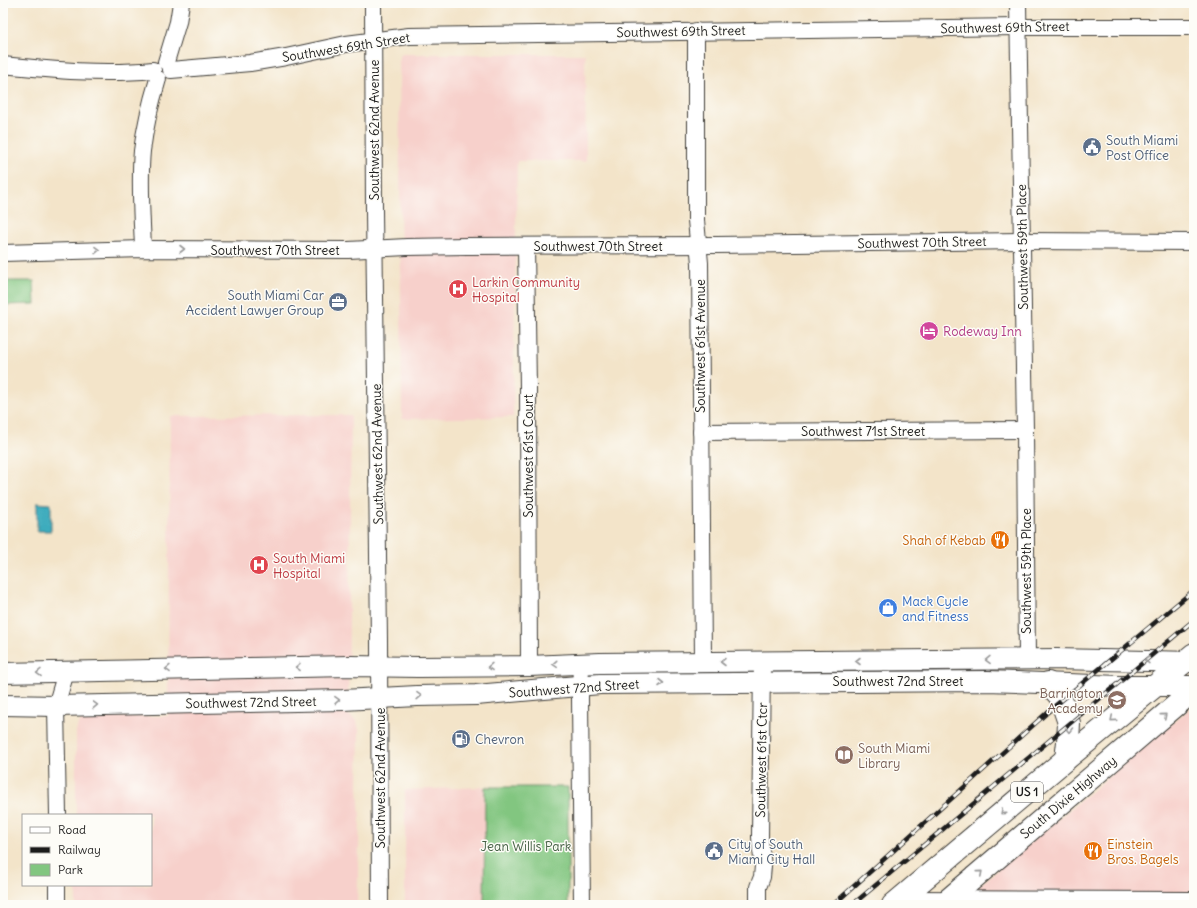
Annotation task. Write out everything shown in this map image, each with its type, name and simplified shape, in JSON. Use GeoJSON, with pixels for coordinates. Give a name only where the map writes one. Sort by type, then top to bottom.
{"type":"FeatureCollection","features":[{"type":"Feature","properties":{"kind":"highway","name":"US 1"},"geometry":{"type":"LineString","coordinates":[[896,902],[1154,686],[1191,659]]}},
{"type":"Feature","properties":{"kind":"highway"},"geometry":{"type":"LineString","coordinates":[[1048,683],[1060,696],[1069,723],[1066,759]]}},
{"type":"Feature","properties":{"kind":"highway","name":"South Dixie Highway"},"geometry":{"type":"LineString","coordinates":[[946,902],[1194,690]]}},
{"type":"Feature","properties":{"kind":"main road"},"geometry":{"type":"LineString","coordinates":[[988,681],[1015,675],[1024,669],[1027,659]]}},
{"type":"Feature","properties":{"kind":"main road","name":"Southwest 72nd Street"},"geometry":{"type":"LineString","coordinates":[[3,673],[350,666],[529,666],[580,663],[1191,659]]}},
{"type":"Feature","properties":{"kind":"main road","name":"Southwest 72nd Street"},"geometry":{"type":"LineString","coordinates":[[3,705],[56,706],[343,700],[380,697],[476,695],[600,684],[988,681],[1119,686],[1194,686]]}},
{"type":"Feature","properties":{"kind":"street"},"geometry":{"type":"LineString","coordinates":[[143,249],[141,190],[142,151],[149,111],[178,22],[181,3]]}},
{"type":"Feature","properties":{"kind":"street","name":"Southwest 62nd Avenue"},"geometry":{"type":"LineString","coordinates":[[373,3],[373,166],[380,697],[380,905]]}},
{"type":"Feature","properties":{"kind":"street","name":"Southwest 59th Place"},"geometry":{"type":"LineString","coordinates":[[1018,3],[1027,659]]}},
{"type":"Feature","properties":{"kind":"street","name":"Southwest 69th Street"},"geometry":{"type":"LineString","coordinates":[[3,65],[90,72],[162,70],[257,62],[346,44],[410,36],[1018,27],[1194,27]]}},
{"type":"Feature","properties":{"kind":"street","name":"Southwest 61st Avenue"},"geometry":{"type":"LineString","coordinates":[[696,31],[696,220],[699,246],[703,662]]}},
{"type":"Feature","properties":{"kind":"street","name":"Southwest 70th Street"},"geometry":{"type":"LineString","coordinates":[[3,253],[143,249],[348,250],[407,247],[699,246],[1021,241],[1194,242]]}},
{"type":"Feature","properties":{"kind":"street","name":"Southwest 61st Court"},"geometry":{"type":"LineString","coordinates":[[526,246],[529,666]]}},
{"type":"Feature","properties":{"kind":"street","name":"Southwest 71st Street"},"geometry":{"type":"LineString","coordinates":[[701,432],[1025,430]]}},
{"type":"Feature","properties":{"kind":"street","name":"Southwest 61st Ctcr"},"geometry":{"type":"LineString","coordinates":[[758,905],[758,887],[762,877],[763,866],[760,837],[762,662]]}},
{"type":"Feature","properties":{"kind":"street"},"geometry":{"type":"LineString","coordinates":[[580,663],[582,905]]}},
{"type":"Feature","properties":{"kind":"street"},"geometry":{"type":"LineString","coordinates":[[58,814],[56,706],[66,672]]}},
{"type":"Feature","properties":{"kind":"street"},"geometry":{"type":"LineString","coordinates":[[57,886],[57,905]]}},
{"type":"Feature","properties":{"kind":"street"},"geometry":{"type":"LineString","coordinates":[[896,902],[1194,900]]}},
{"type":"Feature","properties":{"kind":"shaded area","name":"Larkin Community Hospital"},"geometry":{"type":"Polygon","coordinates":[[[399,54],[585,54],[586,161],[517,161],[513,417],[402,419],[399,54]]]}},
{"type":"Feature","properties":{"kind":"shaded area","name":"South Miami Hospital"},"geometry":{"type":"Polygon","coordinates":[[[351,415],[348,714],[357,722],[359,730],[358,786],[360,818],[357,905],[76,905],[76,886],[152,886],[152,814],[76,814],[76,733],[78,724],[86,717],[168,716],[170,416],[351,415]]]}},
{"type":"Feature","properties":{"kind":"shaded area"},"geometry":{"type":"Polygon","coordinates":[[[1194,705],[1194,905],[956,905],[1194,705]]]}},
{"type":"Feature","properties":{"kind":"shaded area"},"geometry":{"type":"Polygon","coordinates":[[[485,787],[484,905],[405,905],[405,790],[485,787]]]}},
{"type":"Feature","properties":{"kind":"green space"},"geometry":{"type":"Polygon","coordinates":[[[3,281],[34,281],[35,304],[3,305],[3,281]]]}},
{"type":"Feature","properties":{"kind":"green space","name":"Jean Willis Park"},"geometry":{"type":"Polygon","coordinates":[[[485,787],[568,787],[568,905],[484,905],[485,787]]]}},
{"type":"Feature","properties":{"kind":"water"},"geometry":{"type":"Polygon","coordinates":[[[37,503],[51,504],[51,531],[37,531],[37,503]]]}},
{"type":"Feature","properties":{"kind":"railway"},"geometry":{"type":"LineString","coordinates":[[833,905],[1050,710],[1194,590]]}},
{"type":"Feature","properties":{"kind":"railway"},"geometry":{"type":"LineString","coordinates":[[852,905],[1194,620]]}},
{"type":"Feature","properties":{"kind":"place","name":"South Miami Post Office"},"geometry":{"type":"Point","coordinates":[1092,147]}},
{"type":"Feature","properties":{"kind":"place","name":"Larkin Community Hospital"},"geometry":{"type":"Point","coordinates":[458,289]}},
{"type":"Feature","properties":{"kind":"place","name":"South Miami Car Accident Lawyer Group"},"geometry":{"type":"Point","coordinates":[338,302]}},
{"type":"Feature","properties":{"kind":"place","name":"Rodeway Inn"},"geometry":{"type":"Point","coordinates":[929,331]}},
{"type":"Feature","properties":{"kind":"place","name":"Shah of Kebab"},"geometry":{"type":"Point","coordinates":[1000,540]}},
{"type":"Feature","properties":{"kind":"place","name":"South Miami Hospital"},"geometry":{"type":"Point","coordinates":[259,565]}},
{"type":"Feature","properties":{"kind":"place","name":"Mack Cycle and Fitness"},"geometry":{"type":"Point","coordinates":[888,608]}},
{"type":"Feature","properties":{"kind":"place","name":"Barrington Academy"},"geometry":{"type":"Point","coordinates":[1117,700]}},
{"type":"Feature","properties":{"kind":"place","name":"Chevron"},"geometry":{"type":"Point","coordinates":[461,739]}},
{"type":"Feature","properties":{"kind":"place","name":"South Miami Library"},"geometry":{"type":"Point","coordinates":[844,755]}},
{"type":"Feature","properties":{"kind":"place","name":"City of South Miami City Hall"},"geometry":{"type":"Point","coordinates":[714,851]}},
{"type":"Feature","properties":{"kind":"place","name":"Einstein Bros. Bagels"},"geometry":{"type":"Point","coordinates":[1093,851]}}]}
